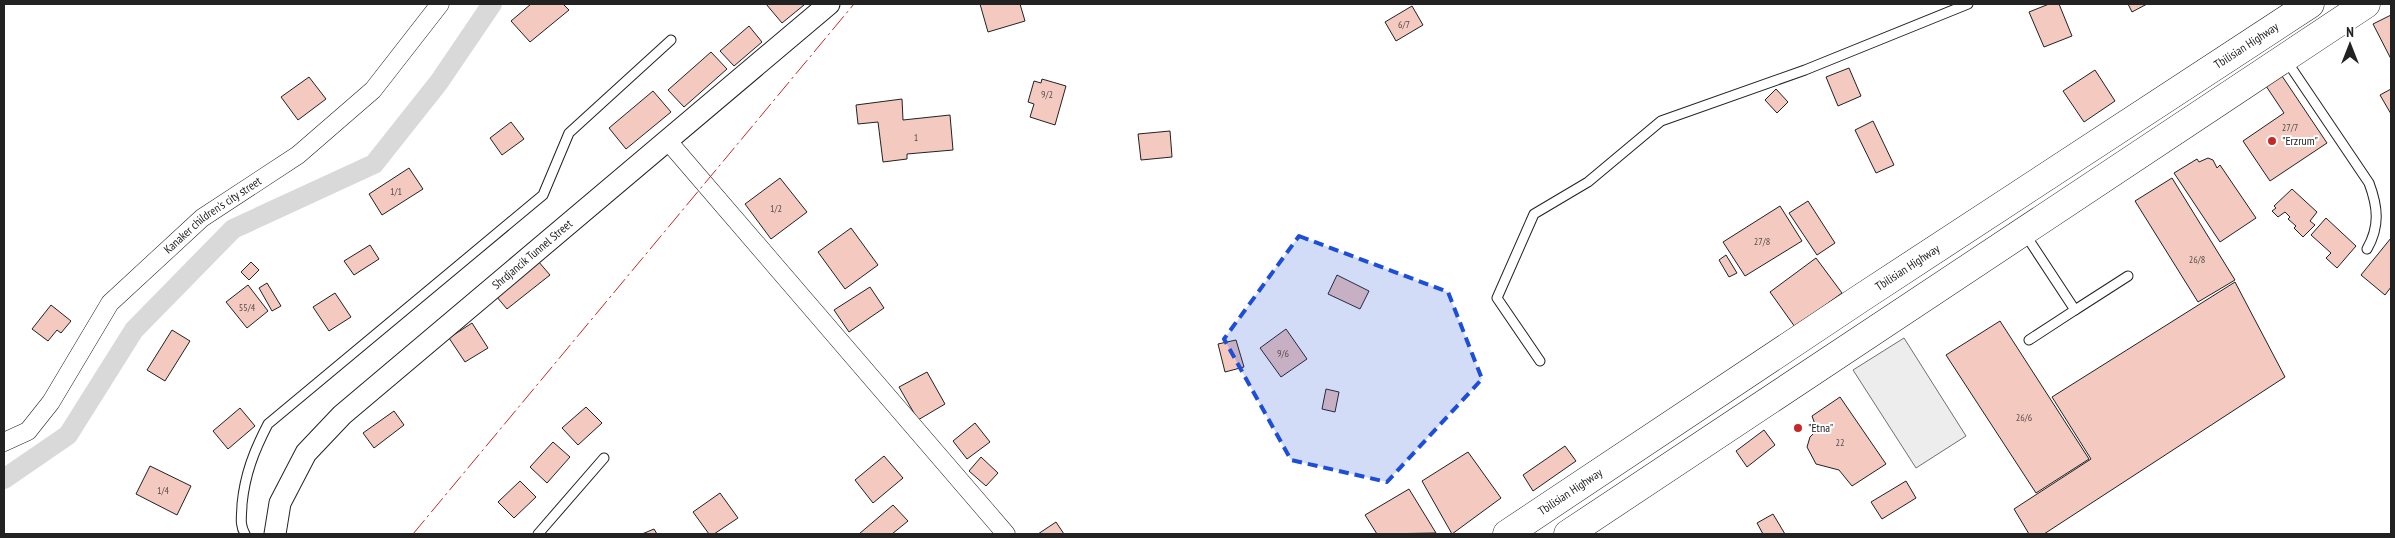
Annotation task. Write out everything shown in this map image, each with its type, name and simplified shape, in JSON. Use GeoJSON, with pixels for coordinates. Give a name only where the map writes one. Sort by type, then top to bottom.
{"type":"FeatureCollection","features":[{"type":"Feature","properties":{"kind":"main road","name":"Tbilisian Highway"},"geometry":{"type":"LineString","coordinates":[[1507,534],[1869,293],[2310,4]]}},
{"type":"Feature","properties":{"kind":"main road"},"geometry":{"type":"LineString","coordinates":[[1568,534],[2366,4]]}},
{"type":"Feature","properties":{"kind":"street","name":"Kanaker children's city street"},"geometry":{"type":"LineString","coordinates":[[4,442],[28,431],[51,402],[110,303],[202,218],[298,155],[373,90],[440,4]]}},
{"type":"Feature","properties":{"kind":"street","name":"Shrdjancik Tunnel Street"},"geometry":{"type":"LineString","coordinates":[[275,534],[280,503],[306,453],[342,415],[829,4]]}},
{"type":"Feature","properties":{"kind":"street"},"geometry":{"type":"LineString","coordinates":[[667,140],[1006,534]]}},
{"type":"Feature","properties":{"kind":"lane"},"geometry":{"type":"LineString","coordinates":[[1540,361],[1497,298],[1534,214],[1588,182],[1661,121],[1805,70],[1968,4]]}},
{"type":"Feature","properties":{"kind":"lane"},"geometry":{"type":"LineString","coordinates":[[245,534],[241,527],[244,480],[254,451],[268,424],[543,195],[569,133],[671,40]]}},
{"type":"Feature","properties":{"kind":"lane"},"geometry":{"type":"LineString","coordinates":[[2284,58],[2369,183],[2376,206],[2377,227],[2366,249]]}},
{"type":"Feature","properties":{"kind":"lane"},"geometry":{"type":"LineString","coordinates":[[2023,231],[2075,310]]}},
{"type":"Feature","properties":{"kind":"lane"},"geometry":{"type":"LineString","coordinates":[[2028,340],[2128,276]]}},
{"type":"Feature","properties":{"kind":"lane"},"geometry":{"type":"LineString","coordinates":[[538,534],[604,458]]}},
{"type":"Feature","properties":{"kind":"highlighted area"},"geometry":{"type":"Polygon","coordinates":[[[1299,236],[1448,292],[1482,379],[1387,482],[1291,460],[1224,339],[1299,236]]]}},
{"type":"Feature","properties":{"kind":"shaded area"},"geometry":{"type":"Polygon","coordinates":[[[1904,338],[1966,436],[1916,468],[1853,370],[1904,338]]]}},
{"type":"Feature","properties":{"kind":"building"},"geometry":{"type":"Polygon","coordinates":[[[531,4],[563,4],[569,10],[530,42],[511,21],[531,4]]]}},
{"type":"Feature","properties":{"kind":"building"},"geometry":{"type":"Polygon","coordinates":[[[766,4],[803,4],[804,5],[782,23],[766,4]]]}},
{"type":"Feature","properties":{"kind":"building"},"geometry":{"type":"Polygon","coordinates":[[[980,4],[1020,4],[1025,21],[988,32],[980,4]]]}},
{"type":"Feature","properties":{"kind":"building"},"geometry":{"type":"Polygon","coordinates":[[[2049,4],[2059,4],[2072,36],[2044,47],[2029,12],[2049,4]]]}},
{"type":"Feature","properties":{"kind":"building"},"geometry":{"type":"Polygon","coordinates":[[[2128,4],[2147,4],[2132,12],[2128,4]]]}},
{"type":"Feature","properties":{"kind":"building"},"geometry":{"type":"Polygon","coordinates":[[[1412,6],[1423,25],[1396,41],[1385,22],[1412,6]]]}},
{"type":"Feature","properties":{"kind":"building"},"geometry":{"type":"Polygon","coordinates":[[[2391,15],[2391,59],[2373,24],[2391,15]]]}},
{"type":"Feature","properties":{"kind":"building"},"geometry":{"type":"Polygon","coordinates":[[[749,26],[762,42],[734,66],[720,51],[749,26]]]}},
{"type":"Feature","properties":{"kind":"building"},"geometry":{"type":"Polygon","coordinates":[[[711,52],[727,69],[684,107],[668,90],[711,52]]]}},
{"type":"Feature","properties":{"kind":"building"},"geometry":{"type":"Polygon","coordinates":[[[1849,68],[1861,96],[1838,106],[1826,77],[1849,68]]]}},
{"type":"Feature","properties":{"kind":"building"},"geometry":{"type":"Polygon","coordinates":[[[2095,70],[2115,101],[2084,122],[2063,91],[2095,70]]]}},
{"type":"Feature","properties":{"kind":"building"},"geometry":{"type":"Polygon","coordinates":[[[2282,76],[2327,143],[2270,181],[2243,141],[2284,113],[2266,86],[2282,76]]]}},
{"type":"Feature","properties":{"kind":"building"},"geometry":{"type":"Polygon","coordinates":[[[309,77],[326,99],[298,120],[281,97],[309,77]]]}},
{"type":"Feature","properties":{"kind":"building"},"geometry":{"type":"Polygon","coordinates":[[[1042,79],[1066,86],[1055,125],[1030,117],[1034,104],[1028,102],[1034,81],[1041,83],[1042,79]]]}},
{"type":"Feature","properties":{"kind":"building"},"geometry":{"type":"Polygon","coordinates":[[[1776,89],[1788,102],[1777,113],[1765,100],[1776,89]]]}},
{"type":"Feature","properties":{"kind":"building"},"geometry":{"type":"Polygon","coordinates":[[[2391,89],[2391,114],[2380,95],[2391,89]]]}},
{"type":"Feature","properties":{"kind":"building"},"geometry":{"type":"Polygon","coordinates":[[[653,91],[671,112],[626,149],[609,128],[653,91]]]}},
{"type":"Feature","properties":{"kind":"building"},"geometry":{"type":"Polygon","coordinates":[[[902,99],[903,120],[950,115],[953,150],[907,154],[907,159],[883,162],[878,122],[858,124],[856,105],[902,99]]]}},
{"type":"Feature","properties":{"kind":"building"},"geometry":{"type":"Polygon","coordinates":[[[1873,121],[1894,165],[1876,173],[1855,130],[1873,121]]]}},
{"type":"Feature","properties":{"kind":"building"},"geometry":{"type":"Polygon","coordinates":[[[511,122],[524,139],[502,155],[490,138],[511,122]]]}},
{"type":"Feature","properties":{"kind":"building"},"geometry":{"type":"Polygon","coordinates":[[[1170,131],[1172,157],[1141,160],[1138,134],[1170,131]]]}},
{"type":"Feature","properties":{"kind":"building"},"geometry":{"type":"Polygon","coordinates":[[[2208,158],[2213,160],[2217,168],[2220,165],[2256,218],[2220,242],[2174,173],[2197,159],[2199,162],[2208,158]]]}},
{"type":"Feature","properties":{"kind":"building"},"geometry":{"type":"Polygon","coordinates":[[[409,168],[423,189],[382,215],[369,194],[409,168]]]}},
{"type":"Feature","properties":{"kind":"building"},"geometry":{"type":"Polygon","coordinates":[[[780,178],[807,212],[771,239],[745,204],[780,178]]]}},
{"type":"Feature","properties":{"kind":"building"},"geometry":{"type":"Polygon","coordinates":[[[2172,178],[2235,280],[2198,302],[2135,201],[2172,178]]]}},
{"type":"Feature","properties":{"kind":"building"},"geometry":{"type":"Polygon","coordinates":[[[2292,189],[2317,212],[2310,221],[2315,225],[2303,237],[2294,228],[2296,226],[2288,219],[2290,217],[2285,212],[2278,217],[2272,211],[2276,208],[2274,206],[2292,189]]]}},
{"type":"Feature","properties":{"kind":"building"},"geometry":{"type":"Polygon","coordinates":[[[1808,201],[1835,243],[1817,255],[1789,213],[1808,201]]]}},
{"type":"Feature","properties":{"kind":"building"},"geometry":{"type":"Polygon","coordinates":[[[1780,206],[1802,241],[1745,276],[1723,242],[1780,206]]]}},
{"type":"Feature","properties":{"kind":"building"},"geometry":{"type":"Polygon","coordinates":[[[2326,218],[2356,246],[2337,268],[2326,258],[2331,253],[2311,235],[2326,218]]]}},
{"type":"Feature","properties":{"kind":"building"},"geometry":{"type":"Polygon","coordinates":[[[851,228],[878,265],[845,289],[818,252],[851,228]]]}},
{"type":"Feature","properties":{"kind":"building"},"geometry":{"type":"Polygon","coordinates":[[[2391,238],[2391,287],[2385,295],[2361,275],[2391,238]]]}},
{"type":"Feature","properties":{"kind":"building"},"geometry":{"type":"Polygon","coordinates":[[[370,245],[379,259],[354,275],[344,261],[370,245]]]}},
{"type":"Feature","properties":{"kind":"building"},"geometry":{"type":"Polygon","coordinates":[[[1726,255],[1737,273],[1729,277],[1719,260],[1726,255]]]}},
{"type":"Feature","properties":{"kind":"building"},"geometry":{"type":"Polygon","coordinates":[[[1816,258],[1842,293],[1795,327],[1770,292],[1816,258]]]}},
{"type":"Feature","properties":{"kind":"building"},"geometry":{"type":"Polygon","coordinates":[[[538,261],[550,275],[507,309],[496,296],[538,261]]]}},
{"type":"Feature","properties":{"kind":"building"},"geometry":{"type":"Polygon","coordinates":[[[251,262],[259,270],[249,280],[241,272],[251,262]]]}},
{"type":"Feature","properties":{"kind":"building"},"geometry":{"type":"Polygon","coordinates":[[[1337,275],[1369,291],[1360,309],[1328,294],[1337,275]]]}},
{"type":"Feature","properties":{"kind":"building"},"geometry":{"type":"Polygon","coordinates":[[[2235,282],[2285,377],[2044,534],[2029,534],[2014,509],[2091,459],[2052,397],[2235,282]]]}},
{"type":"Feature","properties":{"kind":"building"},"geometry":{"type":"Polygon","coordinates":[[[267,283],[281,306],[272,311],[259,288],[267,283]]]}},
{"type":"Feature","properties":{"kind":"building"},"geometry":{"type":"Polygon","coordinates":[[[248,285],[268,311],[247,328],[226,302],[248,285]]]}},
{"type":"Feature","properties":{"kind":"building"},"geometry":{"type":"Polygon","coordinates":[[[870,287],[884,308],[849,332],[834,310],[870,287]]]}},
{"type":"Feature","properties":{"kind":"building"},"geometry":{"type":"Polygon","coordinates":[[[335,293],[351,317],[329,331],[313,307],[335,293]]]}},
{"type":"Feature","properties":{"kind":"building"},"geometry":{"type":"Polygon","coordinates":[[[51,305],[71,321],[61,333],[57,330],[48,341],[32,329],[51,305]]]}},
{"type":"Feature","properties":{"kind":"building"},"geometry":{"type":"Polygon","coordinates":[[[2000,321],[2089,459],[2036,493],[1946,355],[2000,321]]]}},
{"type":"Feature","properties":{"kind":"building"},"geometry":{"type":"Polygon","coordinates":[[[472,323],[488,348],[465,362],[449,338],[472,323]]]}},
{"type":"Feature","properties":{"kind":"building"},"geometry":{"type":"Polygon","coordinates":[[[1286,329],[1307,359],[1281,377],[1260,348],[1286,329]]]}},
{"type":"Feature","properties":{"kind":"building"},"geometry":{"type":"Polygon","coordinates":[[[172,330],[190,341],[165,381],[147,370],[172,330]]]}},
{"type":"Feature","properties":{"kind":"building"},"geometry":{"type":"Polygon","coordinates":[[[1236,340],[1244,367],[1225,372],[1218,344],[1236,340]]]}},
{"type":"Feature","properties":{"kind":"building"},"geometry":{"type":"Polygon","coordinates":[[[927,372],[945,404],[918,420],[899,387],[927,372]]]}},
{"type":"Feature","properties":{"kind":"building"},"geometry":{"type":"Polygon","coordinates":[[[1326,389],[1339,392],[1335,412],[1322,409],[1326,389]]]}},
{"type":"Feature","properties":{"kind":"building"},"geometry":{"type":"Polygon","coordinates":[[[1840,397],[1886,464],[1852,486],[1839,470],[1816,464],[1807,447],[1810,437],[1817,430],[1812,416],[1840,397]]]}},
{"type":"Feature","properties":{"kind":"building"},"geometry":{"type":"Polygon","coordinates":[[[586,407],[602,423],[578,445],[562,428],[586,407]]]}},
{"type":"Feature","properties":{"kind":"building"},"geometry":{"type":"Polygon","coordinates":[[[240,408],[255,426],[228,449],[213,431],[240,408]]]}},
{"type":"Feature","properties":{"kind":"building"},"geometry":{"type":"Polygon","coordinates":[[[394,411],[404,425],[374,448],[363,433],[394,411]]]}},
{"type":"Feature","properties":{"kind":"building"},"geometry":{"type":"Polygon","coordinates":[[[975,423],[990,442],[967,459],[953,441],[975,423]]]}},
{"type":"Feature","properties":{"kind":"building"},"geometry":{"type":"Polygon","coordinates":[[[1764,430],[1775,445],[1747,467],[1736,451],[1764,430]]]}},
{"type":"Feature","properties":{"kind":"building"},"geometry":{"type":"Polygon","coordinates":[[[553,442],[570,457],[547,483],[530,467],[553,442]]]}},
{"type":"Feature","properties":{"kind":"building"},"geometry":{"type":"Polygon","coordinates":[[[1565,446],[1576,461],[1533,491],[1523,475],[1565,446]]]}},
{"type":"Feature","properties":{"kind":"building"},"geometry":{"type":"Polygon","coordinates":[[[1468,452],[1501,498],[1452,534],[1422,481],[1468,452]]]}},
{"type":"Feature","properties":{"kind":"building"},"geometry":{"type":"Polygon","coordinates":[[[884,456],[903,478],[873,503],[855,480],[884,456]]]}},
{"type":"Feature","properties":{"kind":"building"},"geometry":{"type":"Polygon","coordinates":[[[981,457],[998,473],[986,486],[969,471],[981,457]]]}},
{"type":"Feature","properties":{"kind":"building"},"geometry":{"type":"Polygon","coordinates":[[[150,466],[191,486],[177,515],[136,494],[150,466]]]}},
{"type":"Feature","properties":{"kind":"building"},"geometry":{"type":"Polygon","coordinates":[[[520,481],[536,497],[514,518],[498,502],[520,481]]]}},
{"type":"Feature","properties":{"kind":"building"},"geometry":{"type":"Polygon","coordinates":[[[1906,481],[1916,498],[1882,519],[1871,502],[1906,481]]]}},
{"type":"Feature","properties":{"kind":"building"},"geometry":{"type":"Polygon","coordinates":[[[1409,489],[1436,533],[1377,534],[1365,515],[1409,489]]]}},
{"type":"Feature","properties":{"kind":"building"},"geometry":{"type":"Polygon","coordinates":[[[720,493],[738,518],[714,534],[709,534],[693,512],[720,493]]]}},
{"type":"Feature","properties":{"kind":"building"},"geometry":{"type":"Polygon","coordinates":[[[893,505],[908,521],[892,534],[859,534],[893,505]]]}},
{"type":"Feature","properties":{"kind":"building"},"geometry":{"type":"Polygon","coordinates":[[[1773,514],[1785,534],[1763,534],[1757,523],[1773,514]]]}},
{"type":"Feature","properties":{"kind":"building"},"geometry":{"type":"Polygon","coordinates":[[[1056,522],[1064,534],[1038,534],[1056,522]]]}},
{"type":"Feature","properties":{"kind":"building"},"geometry":{"type":"Polygon","coordinates":[[[654,529],[657,534],[642,534],[654,529]]]}},
{"type":"Feature","properties":{"kind":"waterway"},"geometry":{"type":"LineString","coordinates":[[4,479],[68,435],[134,330],[233,229],[374,164],[439,82],[492,4]]}},
{"type":"Feature","properties":{"kind":"power"},"geometry":{"type":"LineString","coordinates":[[413,534],[854,4]]}},
{"type":"Feature","properties":{"kind":"place","name":"\"Erzrum\""},"geometry":{"type":"Point","coordinates":[2272,141]}},
{"type":"Feature","properties":{"kind":"place","name":"\"Etna\""},"geometry":{"type":"Point","coordinates":[1798,428]}}]}
